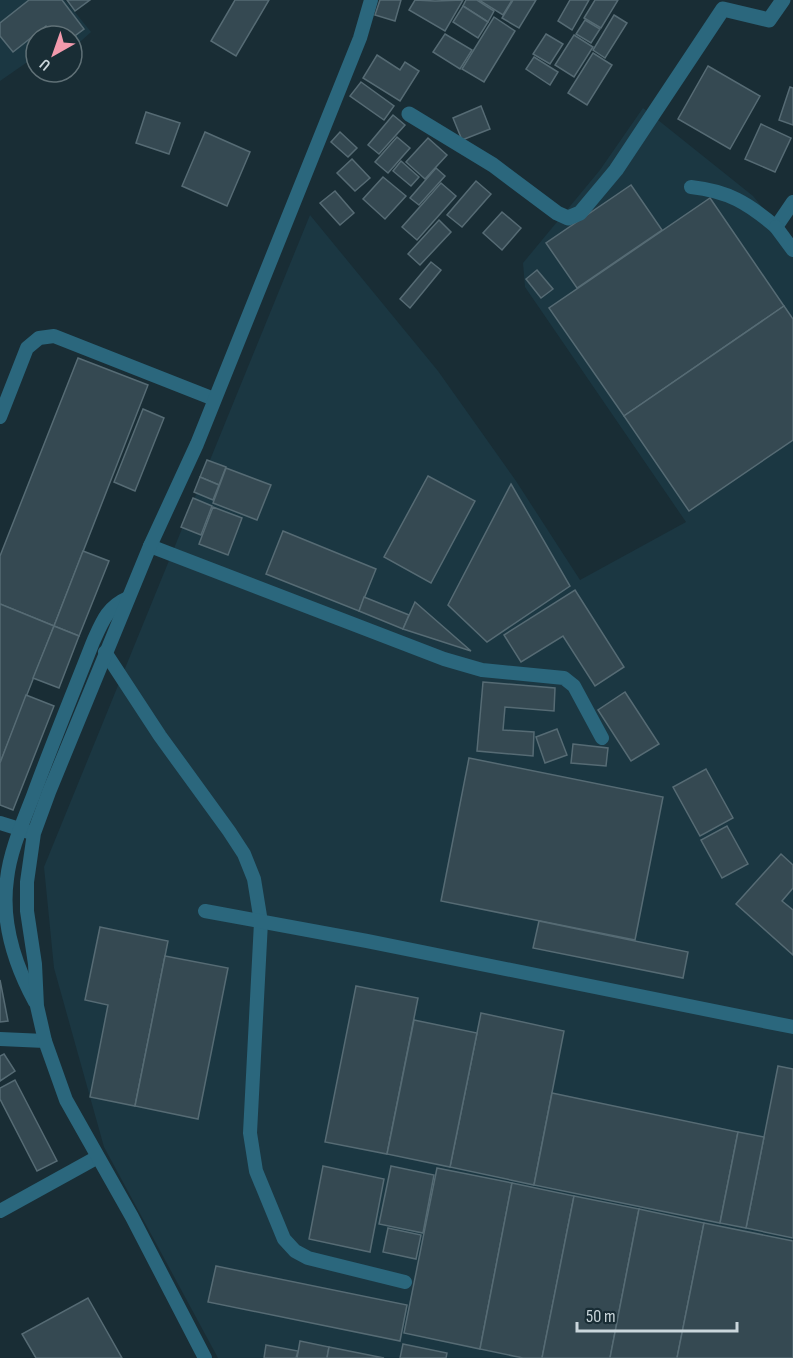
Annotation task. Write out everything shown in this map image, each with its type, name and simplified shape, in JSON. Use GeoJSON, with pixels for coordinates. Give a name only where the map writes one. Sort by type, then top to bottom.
{"type":"FeatureCollection","features":[{"type":"Feature","properties":{"kind":"street"},"geometry":{"type":"LineString","coordinates":[[409,114],[429,129],[494,165],[557,213],[568,218],[580,213],[616,170],[723,9],[770,20],[783,0]]}},
{"type":"Feature","properties":{"kind":"lane"},"geometry":{"type":"LineString","coordinates":[[205,1358],[132,1217],[96,1158],[66,1100],[45,1041],[37,1006],[35,964],[27,911],[27,882],[34,833],[105,651],[214,399],[360,38],[371,0]]}},
{"type":"Feature","properties":{"kind":"lane"},"geometry":{"type":"LineString","coordinates":[[691,187],[712,189],[734,196],[776,227],[793,250]]}},
{"type":"Feature","properties":{"kind":"lane"},"geometry":{"type":"LineString","coordinates":[[776,227],[793,202]]}},
{"type":"Feature","properties":{"kind":"lane"},"geometry":{"type":"LineString","coordinates":[[0,417],[27,348],[39,338],[54,336],[214,399]]}},
{"type":"Feature","properties":{"kind":"lane"},"geometry":{"type":"LineString","coordinates":[[150,546],[444,659],[482,670],[564,678],[574,686],[602,738]]}},
{"type":"Feature","properties":{"kind":"lane"},"geometry":{"type":"LineString","coordinates":[[37,1006],[21,976],[6,906],[7,878],[20,829],[105,615],[114,604],[128,598]]}},
{"type":"Feature","properties":{"kind":"lane"},"geometry":{"type":"LineString","coordinates":[[105,651],[244,854],[254,879],[261,922],[250,1133],[256,1172],[284,1239],[295,1251],[308,1258],[405,1282]]}},
{"type":"Feature","properties":{"kind":"lane"},"geometry":{"type":"LineString","coordinates":[[0,823],[34,833]]}},
{"type":"Feature","properties":{"kind":"lane"},"geometry":{"type":"LineString","coordinates":[[205,911],[378,943],[793,1027]]}},
{"type":"Feature","properties":{"kind":"lane"},"geometry":{"type":"LineString","coordinates":[[0,1039],[45,1041]]}},
{"type":"Feature","properties":{"kind":"lane"},"geometry":{"type":"LineString","coordinates":[[0,1211],[96,1158]]}},
{"type":"Feature","properties":{"kind":"shaded area"},"geometry":{"type":"Polygon","coordinates":[[[0,0],[65,0],[91,32],[84,38],[84,24],[24,24],[24,64],[0,81],[0,0]]]}},
{"type":"Feature","properties":{"kind":"shaded area"},"geometry":{"type":"Polygon","coordinates":[[[643,108],[753,196],[793,244],[793,1358],[218,1358],[104,1147],[54,968],[44,867],[310,215],[438,371],[516,481],[580,580],[686,522],[525,287],[523,263],[600,170],[643,108]]]}},
{"type":"Feature","properties":{"kind":"building"},"geometry":{"type":"Polygon","coordinates":[[[29,0],[62,0],[80,24],[24,24],[24,43],[13,52],[0,36],[0,23],[29,0]]]}},
{"type":"Feature","properties":{"kind":"building"},"geometry":{"type":"Polygon","coordinates":[[[67,0],[90,0],[75,11],[67,0]]]}},
{"type":"Feature","properties":{"kind":"building"},"geometry":{"type":"Polygon","coordinates":[[[235,0],[269,0],[236,56],[211,41],[235,0]]]}},
{"type":"Feature","properties":{"kind":"building"},"geometry":{"type":"Polygon","coordinates":[[[380,0],[401,0],[395,21],[375,15],[380,0]]]}},
{"type":"Feature","properties":{"kind":"building"},"geometry":{"type":"Polygon","coordinates":[[[415,0],[463,0],[445,31],[409,10],[415,0]]]}},
{"type":"Feature","properties":{"kind":"building"},"geometry":{"type":"Polygon","coordinates":[[[466,0],[477,0],[494,11],[488,22],[463,6],[466,0]]]}},
{"type":"Feature","properties":{"kind":"building"},"geometry":{"type":"Polygon","coordinates":[[[479,0],[512,0],[503,15],[479,0]]]}},
{"type":"Feature","properties":{"kind":"building"},"geometry":{"type":"Polygon","coordinates":[[[513,0],[536,0],[519,28],[502,18],[513,0]]]}},
{"type":"Feature","properties":{"kind":"building"},"geometry":{"type":"Polygon","coordinates":[[[570,0],[589,0],[572,30],[558,21],[570,0]]]}},
{"type":"Feature","properties":{"kind":"building"},"geometry":{"type":"Polygon","coordinates":[[[595,0],[618,0],[601,28],[584,18],[595,0]]]}},
{"type":"Feature","properties":{"kind":"building"},"geometry":{"type":"Polygon","coordinates":[[[463,6],[488,22],[478,38],[453,22],[463,6]]]}},
{"type":"Feature","properties":{"kind":"building"},"geometry":{"type":"Polygon","coordinates":[[[614,15],[627,23],[605,58],[593,50],[614,15]]]}},
{"type":"Feature","properties":{"kind":"building"},"geometry":{"type":"Polygon","coordinates":[[[494,17],[515,31],[484,82],[462,69],[494,17]]]}},
{"type":"Feature","properties":{"kind":"building"},"geometry":{"type":"Polygon","coordinates":[[[585,20],[600,29],[591,43],[576,34],[585,20]]]}},
{"type":"Feature","properties":{"kind":"building"},"geometry":{"type":"Polygon","coordinates":[[[445,34],[472,50],[460,69],[433,52],[445,34]]]}},
{"type":"Feature","properties":{"kind":"building"},"geometry":{"type":"Polygon","coordinates":[[[546,34],[563,44],[550,64],[533,54],[546,34]]]}},
{"type":"Feature","properties":{"kind":"building"},"geometry":{"type":"Polygon","coordinates":[[[574,35],[593,47],[574,77],[555,65],[574,35]]]}},
{"type":"Feature","properties":{"kind":"building"},"geometry":{"type":"Polygon","coordinates":[[[593,53],[612,65],[587,105],[568,93],[593,53]]]}},
{"type":"Feature","properties":{"kind":"building"},"geometry":{"type":"Polygon","coordinates":[[[377,55],[400,70],[405,62],[419,71],[400,101],[363,78],[377,55]]]}},
{"type":"Feature","properties":{"kind":"building"},"geometry":{"type":"Polygon","coordinates":[[[534,57],[558,72],[550,85],[526,69],[534,57]]]}},
{"type":"Feature","properties":{"kind":"building"},"geometry":{"type":"Polygon","coordinates":[[[708,66],[760,96],[730,149],[678,119],[708,66]]]}},
{"type":"Feature","properties":{"kind":"building"},"geometry":{"type":"Polygon","coordinates":[[[361,82],[394,106],[384,120],[350,96],[361,82]]]}},
{"type":"Feature","properties":{"kind":"building"},"geometry":{"type":"Polygon","coordinates":[[[790,87],[793,88],[793,125],[779,120],[790,87]]]}},
{"type":"Feature","properties":{"kind":"building"},"geometry":{"type":"Polygon","coordinates":[[[481,106],[490,129],[462,140],[453,118],[481,106]]]}},
{"type":"Feature","properties":{"kind":"building"},"geometry":{"type":"Polygon","coordinates":[[[146,112],[180,123],[169,154],[136,143],[146,112]]]}},
{"type":"Feature","properties":{"kind":"building"},"geometry":{"type":"Polygon","coordinates":[[[393,115],[405,125],[379,154],[368,145],[393,115]]]}},
{"type":"Feature","properties":{"kind":"building"},"geometry":{"type":"Polygon","coordinates":[[[761,124],[791,138],[775,172],[745,159],[761,124]]]}},
{"type":"Feature","properties":{"kind":"building"},"geometry":{"type":"Polygon","coordinates":[[[205,132],[250,152],[227,206],[182,186],[205,132]]]}},
{"type":"Feature","properties":{"kind":"building"},"geometry":{"type":"Polygon","coordinates":[[[340,132],[357,148],[348,157],[331,142],[340,132]]]}},
{"type":"Feature","properties":{"kind":"building"},"geometry":{"type":"Polygon","coordinates":[[[397,137],[410,148],[388,173],[375,162],[397,137]]]}},
{"type":"Feature","properties":{"kind":"building"},"geometry":{"type":"Polygon","coordinates":[[[428,138],[447,155],[425,179],[406,162],[428,138]]]}},
{"type":"Feature","properties":{"kind":"building"},"geometry":{"type":"Polygon","coordinates":[[[352,159],[370,178],[355,191],[337,173],[352,159]]]}},
{"type":"Feature","properties":{"kind":"building"},"geometry":{"type":"Polygon","coordinates":[[[401,161],[419,177],[411,186],[393,171],[401,161]]]}},
{"type":"Feature","properties":{"kind":"building"},"geometry":{"type":"Polygon","coordinates":[[[436,168],[445,176],[419,205],[410,198],[436,168]]]}},
{"type":"Feature","properties":{"kind":"building"},"geometry":{"type":"Polygon","coordinates":[[[383,177],[406,196],[385,219],[363,199],[383,177]]]}},
{"type":"Feature","properties":{"kind":"building"},"geometry":{"type":"Polygon","coordinates":[[[476,181],[491,194],[462,227],[447,215],[476,181]]]}},
{"type":"Feature","properties":{"kind":"building"},"geometry":{"type":"Polygon","coordinates":[[[441,183],[456,196],[417,240],[402,227],[441,183]]]}},
{"type":"Feature","properties":{"kind":"building"},"geometry":{"type":"Polygon","coordinates":[[[631,185],[662,230],[577,288],[546,243],[631,185]]]}},
{"type":"Feature","properties":{"kind":"building"},"geometry":{"type":"Polygon","coordinates":[[[335,191],[354,213],[340,225],[320,203],[335,191]]]}},
{"type":"Feature","properties":{"kind":"building"},"geometry":{"type":"Polygon","coordinates":[[[710,198],[784,306],[624,416],[549,308],[710,198]]]}},
{"type":"Feature","properties":{"kind":"building"},"geometry":{"type":"Polygon","coordinates":[[[502,212],[521,228],[502,250],[483,233],[502,212]]]}},
{"type":"Feature","properties":{"kind":"building"},"geometry":{"type":"Polygon","coordinates":[[[439,220],[451,232],[420,265],[408,254],[439,220]]]}},
{"type":"Feature","properties":{"kind":"building"},"geometry":{"type":"Polygon","coordinates":[[[431,262],[441,270],[410,308],[400,299],[431,262]]]}},
{"type":"Feature","properties":{"kind":"building"},"geometry":{"type":"Polygon","coordinates":[[[537,270],[553,289],[541,298],[526,279],[537,270]]]}},
{"type":"Feature","properties":{"kind":"building"},"geometry":{"type":"Polygon","coordinates":[[[784,306],[793,319],[793,440],[689,511],[624,416],[784,306]]]}},
{"type":"Feature","properties":{"kind":"building"},"geometry":{"type":"Polygon","coordinates":[[[78,358],[148,385],[54,626],[0,604],[0,556],[78,358]]]}},
{"type":"Feature","properties":{"kind":"building"},"geometry":{"type":"Polygon","coordinates":[[[143,409],[164,418],[135,491],[114,482],[143,409]]]}},
{"type":"Feature","properties":{"kind":"building"},"geometry":{"type":"Polygon","coordinates":[[[207,460],[226,467],[219,485],[200,477],[207,460]]]}},
{"type":"Feature","properties":{"kind":"building"},"geometry":{"type":"Polygon","coordinates":[[[226,468],[271,485],[257,520],[213,503],[226,468]]]}},
{"type":"Feature","properties":{"kind":"building"},"geometry":{"type":"Polygon","coordinates":[[[428,476],[475,501],[431,583],[384,557],[428,476]]]}},
{"type":"Feature","properties":{"kind":"building"},"geometry":{"type":"Polygon","coordinates":[[[200,477],[219,485],[213,500],[194,492],[200,477]]]}},
{"type":"Feature","properties":{"kind":"building"},"geometry":{"type":"Polygon","coordinates":[[[511,484],[570,586],[487,642],[448,605],[511,484]]]}},
{"type":"Feature","properties":{"kind":"building"},"geometry":{"type":"Polygon","coordinates":[[[193,498],[212,506],[201,535],[181,527],[193,498]]]}},
{"type":"Feature","properties":{"kind":"building"},"geometry":{"type":"Polygon","coordinates":[[[213,507],[242,518],[228,555],[199,544],[213,507]]]}},
{"type":"Feature","properties":{"kind":"building"},"geometry":{"type":"Polygon","coordinates":[[[283,531],[376,569],[359,611],[266,574],[283,531]]]}},
{"type":"Feature","properties":{"kind":"building"},"geometry":{"type":"Polygon","coordinates":[[[83,551],[109,561],[79,636],[54,626],[83,551]]]}},
{"type":"Feature","properties":{"kind":"building"},"geometry":{"type":"Polygon","coordinates":[[[575,590],[624,667],[595,686],[563,636],[521,662],[504,635],[575,590]]]}},
{"type":"Feature","properties":{"kind":"building"},"geometry":{"type":"Polygon","coordinates":[[[364,597],[409,615],[403,629],[359,611],[364,597]]]}},
{"type":"Feature","properties":{"kind":"building"},"geometry":{"type":"Polygon","coordinates":[[[415,602],[471,651],[403,629],[415,602]]]}},
{"type":"Feature","properties":{"kind":"building"},"geometry":{"type":"Polygon","coordinates":[[[0,604],[54,626],[0,763],[0,604]]]}},
{"type":"Feature","properties":{"kind":"building"},"geometry":{"type":"Polygon","coordinates":[[[54,626],[79,636],[59,688],[33,678],[54,626]]]}},
{"type":"Feature","properties":{"kind":"building"},"geometry":{"type":"Polygon","coordinates":[[[483,682],[555,688],[554,711],[505,707],[503,730],[534,732],[533,756],[477,751],[483,682]]]}},
{"type":"Feature","properties":{"kind":"building"},"geometry":{"type":"Polygon","coordinates":[[[625,692],[659,744],[631,761],[598,710],[625,692]]]}},
{"type":"Feature","properties":{"kind":"building"},"geometry":{"type":"Polygon","coordinates":[[[26,695],[54,706],[13,810],[0,805],[0,763],[26,695]]]}},
{"type":"Feature","properties":{"kind":"building"},"geometry":{"type":"Polygon","coordinates":[[[557,729],[567,755],[545,763],[536,737],[557,729]]]}},
{"type":"Feature","properties":{"kind":"building"},"geometry":{"type":"Polygon","coordinates":[[[573,744],[608,748],[606,766],[571,763],[573,744]]]}},
{"type":"Feature","properties":{"kind":"building"},"geometry":{"type":"Polygon","coordinates":[[[469,758],[663,797],[635,940],[441,901],[469,758]]]}},
{"type":"Feature","properties":{"kind":"building"},"geometry":{"type":"Polygon","coordinates":[[[706,769],[733,818],[700,836],[673,787],[706,769]]]}},
{"type":"Feature","properties":{"kind":"building"},"geometry":{"type":"Polygon","coordinates":[[[727,826],[748,864],[722,878],[701,840],[727,826]]]}},
{"type":"Feature","properties":{"kind":"building"},"geometry":{"type":"Polygon","coordinates":[[[781,854],[793,865],[793,888],[782,901],[793,910],[793,955],[736,904],[781,854]]]}},
{"type":"Feature","properties":{"kind":"building"},"geometry":{"type":"Polygon","coordinates":[[[539,921],[688,952],[683,978],[533,948],[539,921]]]}},
{"type":"Feature","properties":{"kind":"building"},"geometry":{"type":"Polygon","coordinates":[[[100,927],[168,941],[135,1106],[90,1097],[108,1005],[85,1000],[100,927]]]}},
{"type":"Feature","properties":{"kind":"building"},"geometry":{"type":"Polygon","coordinates":[[[165,956],[228,968],[198,1119],[135,1106],[165,956]]]}},
{"type":"Feature","properties":{"kind":"building"},"geometry":{"type":"Polygon","coordinates":[[[0,980],[8,1021],[0,1022],[0,980]]]}},
{"type":"Feature","properties":{"kind":"building"},"geometry":{"type":"Polygon","coordinates":[[[356,986],[418,998],[387,1154],[325,1142],[356,986]]]}},
{"type":"Feature","properties":{"kind":"building"},"geometry":{"type":"Polygon","coordinates":[[[481,1013],[564,1031],[534,1185],[450,1167],[481,1013]]]}},
{"type":"Feature","properties":{"kind":"building"},"geometry":{"type":"Polygon","coordinates":[[[414,1020],[477,1033],[450,1167],[387,1154],[414,1020]]]}},
{"type":"Feature","properties":{"kind":"building"},"geometry":{"type":"Polygon","coordinates":[[[4,1054],[15,1071],[0,1081],[0,1056],[4,1054]]]}},
{"type":"Feature","properties":{"kind":"building"},"geometry":{"type":"Polygon","coordinates":[[[778,1066],[793,1069],[793,1238],[746,1228],[778,1066]]]}},
{"type":"Feature","properties":{"kind":"building"},"geometry":{"type":"Polygon","coordinates":[[[15,1080],[57,1161],[37,1171],[0,1099],[0,1088],[15,1080]]]}},
{"type":"Feature","properties":{"kind":"building"},"geometry":{"type":"Polygon","coordinates":[[[552,1093],[738,1132],[720,1223],[534,1185],[552,1093]]]}},
{"type":"Feature","properties":{"kind":"building"},"geometry":{"type":"Polygon","coordinates":[[[738,1132],[764,1137],[746,1228],[720,1223],[738,1132]]]}},
{"type":"Feature","properties":{"kind":"building"},"geometry":{"type":"Polygon","coordinates":[[[323,1166],[384,1179],[370,1252],[309,1239],[323,1166]]]}},
{"type":"Feature","properties":{"kind":"building"},"geometry":{"type":"Polygon","coordinates":[[[391,1166],[434,1175],[423,1233],[379,1224],[391,1166]]]}},
{"type":"Feature","properties":{"kind":"building"},"geometry":{"type":"Polygon","coordinates":[[[437,1168],[512,1183],[480,1349],[404,1333],[437,1168]]]}},
{"type":"Feature","properties":{"kind":"building"},"geometry":{"type":"Polygon","coordinates":[[[512,1183],[574,1196],[542,1358],[523,1358],[480,1349],[512,1183]]]}},
{"type":"Feature","properties":{"kind":"building"},"geometry":{"type":"Polygon","coordinates":[[[574,1196],[639,1209],[610,1358],[542,1358],[574,1196]]]}},
{"type":"Feature","properties":{"kind":"building"},"geometry":{"type":"Polygon","coordinates":[[[639,1209],[704,1223],[677,1358],[610,1358],[639,1209]]]}},
{"type":"Feature","properties":{"kind":"building"},"geometry":{"type":"Polygon","coordinates":[[[704,1223],[793,1241],[793,1358],[677,1358],[704,1223]]]}},
{"type":"Feature","properties":{"kind":"building"},"geometry":{"type":"Polygon","coordinates":[[[388,1228],[421,1235],[416,1259],[383,1252],[388,1228]]]}},
{"type":"Feature","properties":{"kind":"building"},"geometry":{"type":"Polygon","coordinates":[[[216,1266],[407,1305],[400,1341],[208,1302],[216,1266]]]}},
{"type":"Feature","properties":{"kind":"building"},"geometry":{"type":"Polygon","coordinates":[[[88,1298],[122,1358],[36,1358],[22,1334],[88,1298]]]}},
{"type":"Feature","properties":{"kind":"building"},"geometry":{"type":"Polygon","coordinates":[[[300,1341],[329,1347],[327,1358],[297,1358],[300,1341]]]}},
{"type":"Feature","properties":{"kind":"building"},"geometry":{"type":"Polygon","coordinates":[[[403,1344],[447,1353],[446,1358],[400,1358],[403,1344]]]}},
{"type":"Feature","properties":{"kind":"building"},"geometry":{"type":"Polygon","coordinates":[[[266,1345],[298,1351],[296,1358],[264,1358],[266,1345]]]}},
{"type":"Feature","properties":{"kind":"building"},"geometry":{"type":"Polygon","coordinates":[[[329,1347],[384,1358],[327,1358],[329,1347]]]}}]}
